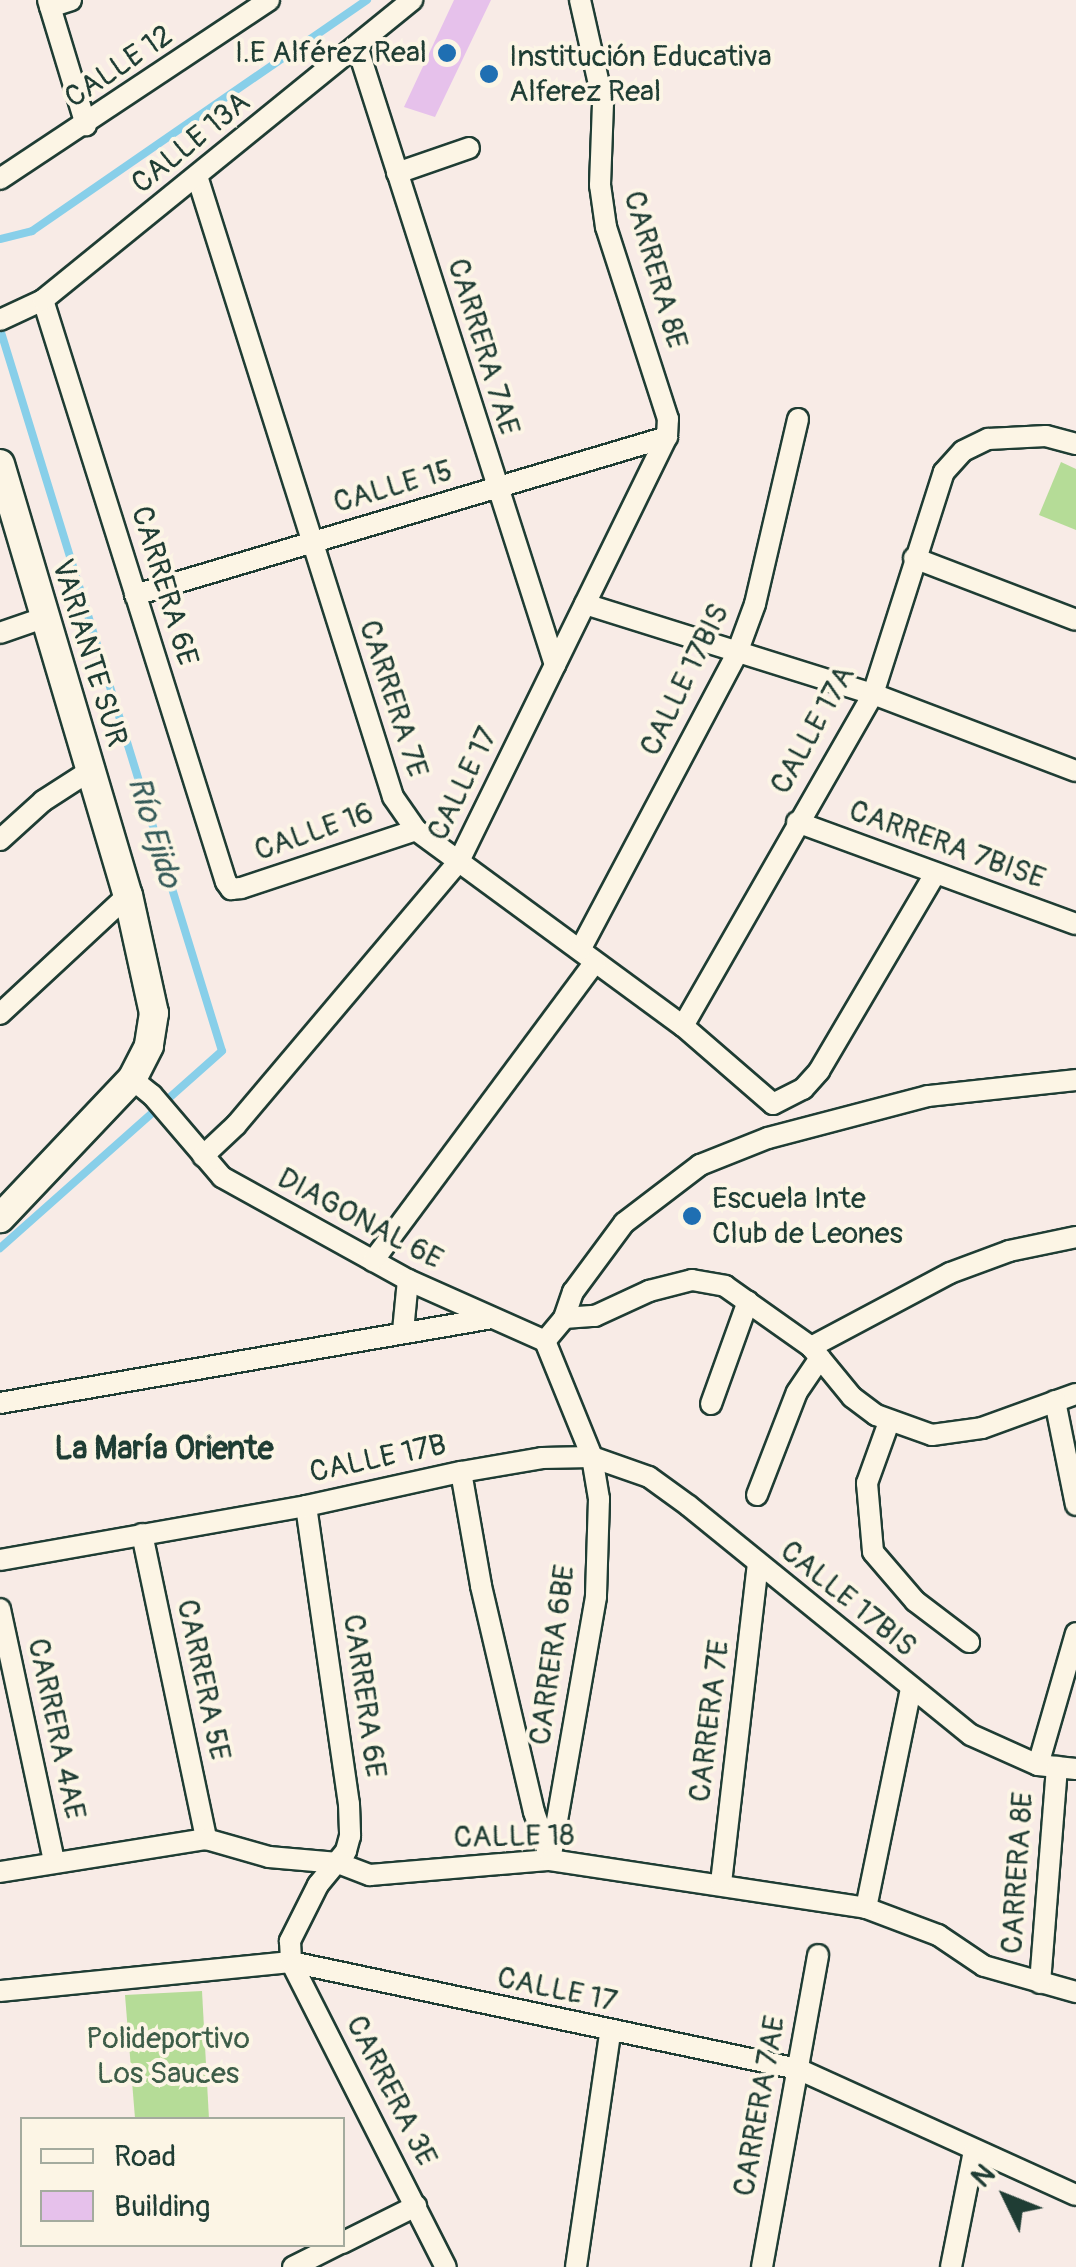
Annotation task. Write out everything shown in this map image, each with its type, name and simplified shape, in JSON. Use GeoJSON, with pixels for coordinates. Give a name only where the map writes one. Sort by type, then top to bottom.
{"type":"FeatureCollection","features":[{"type":"Feature","properties":{"kind":"main road","name":"VARIANTE SUR"},"geometry":{"type":"LineString","coordinates":[[0,464],[128,894],[154,1013],[142,1087],[0,1218]]}},
{"type":"Feature","properties":{"kind":"street"},"geometry":{"type":"LineString","coordinates":[[71,0],[49,4],[86,125]]}},
{"type":"Feature","properties":{"kind":"street","name":"CALLE 12"},"geometry":{"type":"LineString","coordinates":[[0,179],[86,125],[244,8],[269,0]]}},
{"type":"Feature","properties":{"kind":"street","name":"CALLE 13A"},"geometry":{"type":"LineString","coordinates":[[7,317],[43,300],[412,0]]}},
{"type":"Feature","properties":{"kind":"street","name":"CARRERA 8E"},"geometry":{"type":"LineString","coordinates":[[580,0],[603,102],[600,185],[606,227],[668,419],[667,437]]}},
{"type":"Feature","properties":{"kind":"street","name":"CARRERA 7AE"},"geometry":{"type":"LineString","coordinates":[[357,46],[555,665]]}},
{"type":"Feature","properties":{"kind":"street"},"geometry":{"type":"LineString","coordinates":[[396,173],[468,148]]}},
{"type":"Feature","properties":{"kind":"street","name":"CARRERA 7E"},"geometry":{"type":"LineString","coordinates":[[198,176],[393,798],[416,830],[684,1026],[773,1104]]}},
{"type":"Feature","properties":{"kind":"street","name":"CARRERA 6E"},"geometry":{"type":"LineString","coordinates":[[43,300],[231,888]]}},
{"type":"Feature","properties":{"kind":"street","name":"CALLE 17BIS"},"geometry":{"type":"LineString","coordinates":[[373,1261],[588,956],[737,653],[755,604],[798,419]]}},
{"type":"Feature","properties":{"kind":"street","name":"CALLE 17A"},"geometry":{"type":"LineString","coordinates":[[684,1026],[873,694],[944,472],[962,451],[988,440],[1046,436],[1076,444]]}},
{"type":"Feature","properties":{"kind":"street","name":"CALLE 15"},"geometry":{"type":"LineString","coordinates":[[135,595],[667,437]]}},
{"type":"Feature","properties":{"kind":"street","name":"CALLE 17"},"geometry":{"type":"LineString","coordinates":[[203,1156],[312,1037],[459,861],[667,437]]}},
{"type":"Feature","properties":{"kind":"street"},"geometry":{"type":"LineString","coordinates":[[914,558],[1076,620]]}},
{"type":"Feature","properties":{"kind":"street"},"geometry":{"type":"LineString","coordinates":[[585,604],[873,694],[1076,771]]}},
{"type":"Feature","properties":{"kind":"street"},"geometry":{"type":"LineString","coordinates":[[0,632],[43,618]]}},
{"type":"Feature","properties":{"kind":"street"},"geometry":{"type":"LineString","coordinates":[[0,840],[42,801],[91,770]]}},
{"type":"Feature","properties":{"kind":"street","name":"CARRERA 7BISE"},"geometry":{"type":"LineString","coordinates":[[797,822],[1076,924]]}},
{"type":"Feature","properties":{"kind":"street","name":"CALLE 16"},"geometry":{"type":"LineString","coordinates":[[231,888],[416,830]]}},
{"type":"Feature","properties":{"kind":"street"},"geometry":{"type":"LineString","coordinates":[[768,1138],[773,1104],[802,1089],[819,1071],[934,874]]}},
{"type":"Feature","properties":{"kind":"street"},"geometry":{"type":"LineString","coordinates":[[0,1014],[128,894]]}},
{"type":"Feature","properties":{"kind":"street"},"geometry":{"type":"LineString","coordinates":[[546,1340],[564,1318],[573,1292],[624,1223],[700,1165],[768,1138],[928,1096],[1076,1080]]}},
{"type":"Feature","properties":{"kind":"street","name":"DIAGONAL 6E"},"geometry":{"type":"LineString","coordinates":[[142,1087],[222,1177],[408,1280],[546,1340]]}},
{"type":"Feature","properties":{"kind":"street"},"geometry":{"type":"LineString","coordinates":[[757,1495],[815,1352],[950,1274],[1009,1251],[1076,1237]]}},
{"type":"Feature","properties":{"kind":"street"},"geometry":{"type":"LineString","coordinates":[[403,1331],[408,1280]]}},
{"type":"Feature","properties":{"kind":"street"},"geometry":{"type":"LineString","coordinates":[[564,1318],[595,1316],[649,1291],[692,1280],[725,1286],[748,1301],[815,1352],[852,1397],[889,1422],[932,1435],[982,1428],[1066,1398],[1076,1506]]}},
{"type":"Feature","properties":{"kind":"street"},"geometry":{"type":"LineString","coordinates":[[711,1404],[748,1301]]}},
{"type":"Feature","properties":{"kind":"street"},"geometry":{"type":"LineString","coordinates":[[0,1403],[491,1318]]}},
{"type":"Feature","properties":{"kind":"street","name":"CARRERA 6BE"},"geometry":{"type":"LineString","coordinates":[[546,1340],[592,1457],[599,1499],[596,1596],[550,1860]]}},
{"type":"Feature","properties":{"kind":"street"},"geometry":{"type":"LineString","coordinates":[[889,1422],[867,1483],[873,1552],[915,1602],[969,1642]]}},
{"type":"Feature","properties":{"kind":"street","name":"CALLE 17BIS"},"geometry":{"type":"LineString","coordinates":[[592,1457],[649,1477],[971,1736],[1057,1767]]}},
{"type":"Feature","properties":{"kind":"street","name":"CALLE 17B"},"geometry":{"type":"LineString","coordinates":[[0,1560],[306,1506],[461,1472],[542,1458],[592,1457]]}},
{"type":"Feature","properties":{"kind":"street"},"geometry":{"type":"LineString","coordinates":[[461,1472],[481,1586],[534,1812],[550,1860]]}},
{"type":"Feature","properties":{"kind":"street","name":"CARRERA 6E"},"geometry":{"type":"LineString","coordinates":[[306,1506],[349,1804],[350,1836],[338,1864]]}},
{"type":"Feature","properties":{"kind":"street","name":"CARRERA 5E"},"geometry":{"type":"LineString","coordinates":[[142,1534],[206,1838]]}},
{"type":"Feature","properties":{"kind":"street","name":"CARRERA 7E"},"geometry":{"type":"LineString","coordinates":[[721,1883],[758,1565]]}},
{"type":"Feature","properties":{"kind":"street","name":"CARRERA 4AE"},"geometry":{"type":"LineString","coordinates":[[0,1610],[54,1862]]}},
{"type":"Feature","properties":{"kind":"street","name":"CARRERA 8E"},"geometry":{"type":"LineString","coordinates":[[1040,1983],[1062,1668],[1076,1634]]}},
{"type":"Feature","properties":{"kind":"street"},"geometry":{"type":"LineString","coordinates":[[866,1908],[911,1688]]}},
{"type":"Feature","properties":{"kind":"street","name":"CALLE 18"},"geometry":{"type":"LineString","coordinates":[[0,1872],[206,1838],[269,1857],[338,1864],[370,1875],[550,1860],[866,1908],[938,1935],[984,1966],[1076,1992]]}},
{"type":"Feature","properties":{"kind":"street"},"geometry":{"type":"LineString","coordinates":[[291,1951],[318,1885],[338,1864]]}},
{"type":"Feature","properties":{"kind":"street","name":"CALLE 17"},"geometry":{"type":"LineString","coordinates":[[0,1992],[291,1951],[610,2033],[798,2069],[1076,2195]]}},
{"type":"Feature","properties":{"kind":"street","name":"CARRERA 3E"},"geometry":{"type":"LineString","coordinates":[[291,1951],[446,2267]]}},
{"type":"Feature","properties":{"kind":"street","name":"CARRERA 7AE"},"geometry":{"type":"LineString","coordinates":[[762,2267],[818,1956]]}},
{"type":"Feature","properties":{"kind":"street"},"geometry":{"type":"LineString","coordinates":[[576,2267],[610,2033]]}},
{"type":"Feature","properties":{"kind":"street"},"geometry":{"type":"LineString","coordinates":[[951,2267],[974,2151]]}},
{"type":"Feature","properties":{"kind":"street"},"geometry":{"type":"LineString","coordinates":[[345,2242],[416,2206]]}},
{"type":"Feature","properties":{"kind":"street"},"geometry":{"type":"LineString","coordinates":[[293,2267],[335,2247]]}},
{"type":"Feature","properties":{"kind":"green space"},"geometry":{"type":"Polygon","coordinates":[[[1061,462],[1076,469],[1076,530],[1039,515],[1061,462]]]}},
{"type":"Feature","properties":{"kind":"green space","name":"Polideportivo Los Sauces"},"geometry":{"type":"Polygon","coordinates":[[[202,1991],[209,2117],[135,2117],[125,1995],[202,1991]]]}},
{"type":"Feature","properties":{"kind":"building","name":"I.E Alférez Real"},"geometry":{"type":"Polygon","coordinates":[[[454,0],[491,0],[435,117],[404,107],[454,0]]]}},
{"type":"Feature","properties":{"kind":"waterway","name":"Río Ejido"},"geometry":{"type":"LineString","coordinates":[[0,239],[32,231],[367,0]]}},
{"type":"Feature","properties":{"kind":"waterway","name":"Río Ejido"},"geometry":{"type":"LineString","coordinates":[[0,329],[222,1051],[0,1248]]}},
{"type":"Feature","properties":{"kind":"place","name":"I.E Alférez Real"},"geometry":{"type":"Point","coordinates":[447,53]}},
{"type":"Feature","properties":{"kind":"place","name":"Institución Educativa Alferez Real"},"geometry":{"type":"Point","coordinates":[489,74]}},
{"type":"Feature","properties":{"kind":"place","name":"Escuela Inte Club de Leones"},"geometry":{"type":"Point","coordinates":[692,1216]}},
{"type":"Feature","properties":{"kind":"district","name":"La María Oriente"},"geometry":{"type":"Point","coordinates":[164,1449]}}]}
